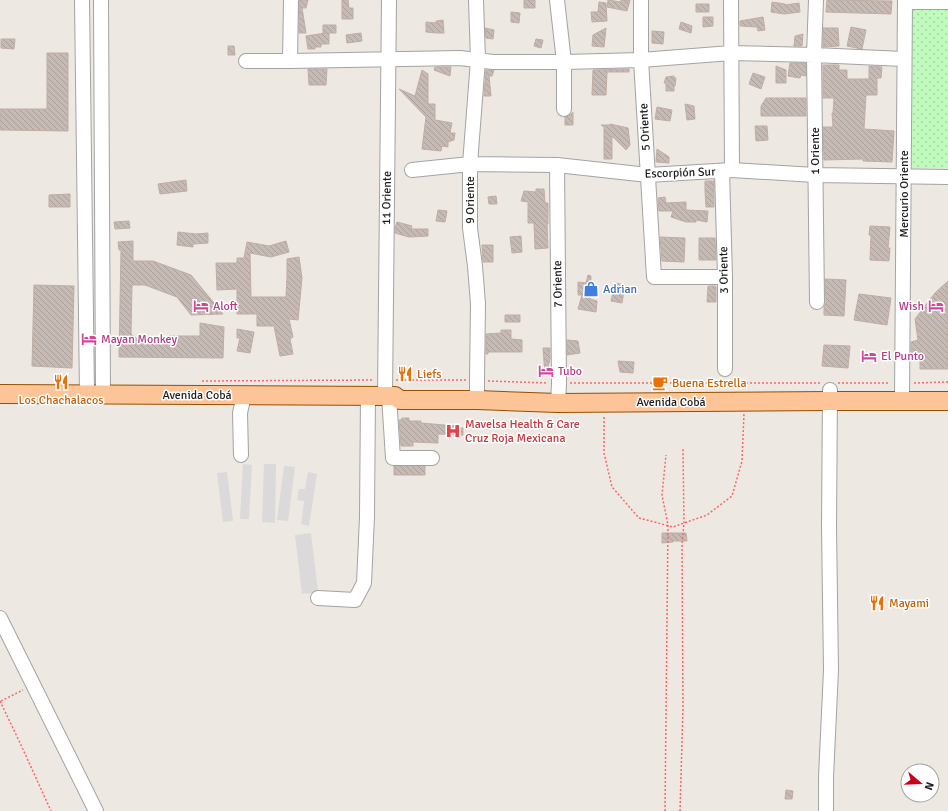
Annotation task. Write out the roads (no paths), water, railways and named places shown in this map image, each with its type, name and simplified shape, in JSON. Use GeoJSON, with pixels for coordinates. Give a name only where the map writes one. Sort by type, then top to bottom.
{"type":"FeatureCollection","features":[{"type":"Feature","properties":{"kind":"main road","name":"Avenida Cobá"},"geometry":{"type":"LineString","coordinates":[[0,394],[384,396],[400,400],[477,394],[559,397],[902,395],[948,389]]}},
{"type":"Feature","properties":{"kind":"main road","name":"Avenida Cobá"},"geometry":{"type":"LineString","coordinates":[[559,397],[604,403],[744,402],[829,395]]}},
{"type":"Feature","properties":{"kind":"main road","name":"Avenida Cobá"},"geometry":{"type":"LineString","coordinates":[[902,395],[948,401]]}},
{"type":"Feature","properties":{"kind":"street"},"geometry":{"type":"LineString","coordinates":[[82,0],[83,97],[95,394]]}},
{"type":"Feature","properties":{"kind":"street"},"geometry":{"type":"LineString","coordinates":[[95,394],[101,96],[101,0]]}},
{"type":"Feature","properties":{"kind":"street"},"geometry":{"type":"LineString","coordinates":[[290,61],[291,0]]}},
{"type":"Feature","properties":{"kind":"street","name":"11 Oriente"},"geometry":{"type":"LineString","coordinates":[[384,396],[389,0]]}},
{"type":"Feature","properties":{"kind":"street","name":"9 Oriente"},"geometry":{"type":"LineString","coordinates":[[476,0],[478,60],[470,164],[470,228],[478,304],[477,394]]}},
{"type":"Feature","properties":{"kind":"street"},"geometry":{"type":"LineString","coordinates":[[557,0],[564,62],[564,109]]}},
{"type":"Feature","properties":{"kind":"street","name":"5 Oriente"},"geometry":{"type":"LineString","coordinates":[[641,0],[641,60],[654,277],[725,277]]}},
{"type":"Feature","properties":{"kind":"street","name":"3 Oriente"},"geometry":{"type":"LineString","coordinates":[[725,369],[727,171],[731,53],[730,0]]}},
{"type":"Feature","properties":{"kind":"street","name":"1 Oriente"},"geometry":{"type":"LineString","coordinates":[[816,0],[814,55],[817,302]]}},
{"type":"Feature","properties":{"kind":"street"},"geometry":{"type":"LineString","coordinates":[[905,1],[948,2]]}},
{"type":"Feature","properties":{"kind":"street","name":"Mercurio Oriente"},"geometry":{"type":"LineString","coordinates":[[902,395],[905,1]]}},
{"type":"Feature","properties":{"kind":"street"},"geometry":{"type":"LineString","coordinates":[[246,60],[290,61],[460,58],[493,62],[564,62],[641,60],[731,53],[904,59]]}},
{"type":"Feature","properties":{"kind":"street"},"geometry":{"type":"LineString","coordinates":[[83,97],[101,96]]}},
{"type":"Feature","properties":{"kind":"street","name":"Escorpión Sur"},"geometry":{"type":"LineString","coordinates":[[412,170],[470,164],[557,165],[648,175],[727,171],[815,175],[948,177]]}},
{"type":"Feature","properties":{"kind":"street","name":"7 Oriente"},"geometry":{"type":"LineString","coordinates":[[557,165],[559,397]]}},
{"type":"Feature","properties":{"kind":"street"},"geometry":{"type":"LineString","coordinates":[[240,455],[240,413],[244,395]]}},
{"type":"Feature","properties":{"kind":"street"},"geometry":{"type":"LineString","coordinates":[[826,811],[826,777],[831,670],[829,395]]}},
{"type":"Feature","properties":{"kind":"street"},"geometry":{"type":"LineString","coordinates":[[384,396],[393,458],[432,458]]}},
{"type":"Feature","properties":{"kind":"street"},"geometry":{"type":"LineString","coordinates":[[318,598],[355,600],[364,583],[367,517],[384,396]]}},
{"type":"Feature","properties":{"kind":"street"},"geometry":{"type":"LineString","coordinates":[[0,618],[96,811]]}},
{"type":"Feature","properties":{"kind":"place","name":"Adrian"},"geometry":{"type":"Point","coordinates":[591,289]}},
{"type":"Feature","properties":{"kind":"place","name":"Aloft"},"geometry":{"type":"Point","coordinates":[201,306]}},
{"type":"Feature","properties":{"kind":"place","name":"Wish"},"geometry":{"type":"Point","coordinates":[936,306]}},
{"type":"Feature","properties":{"kind":"place","name":"Mayan Monkey"},"geometry":{"type":"Point","coordinates":[89,339]}},
{"type":"Feature","properties":{"kind":"place","name":"El Punto"},"geometry":{"type":"Point","coordinates":[869,356]}},
{"type":"Feature","properties":{"kind":"place","name":"Tubo"},"geometry":{"type":"Point","coordinates":[546,371]}},
{"type":"Feature","properties":{"kind":"place","name":"Liefs"},"geometry":{"type":"Point","coordinates":[405,374]}},
{"type":"Feature","properties":{"kind":"place","name":"Los Chachalacos"},"geometry":{"type":"Point","coordinates":[61,382]}},
{"type":"Feature","properties":{"kind":"place","name":"Buena Estrella"},"geometry":{"type":"Point","coordinates":[660,383]}},
{"type":"Feature","properties":{"kind":"place","name":"Mavelsa Health & Care Cruz Roja Mexicana"},"geometry":{"type":"Point","coordinates":[453,431]}},
{"type":"Feature","properties":{"kind":"place","name":"Mayami"},"geometry":{"type":"Point","coordinates":[877,603]}}]}
